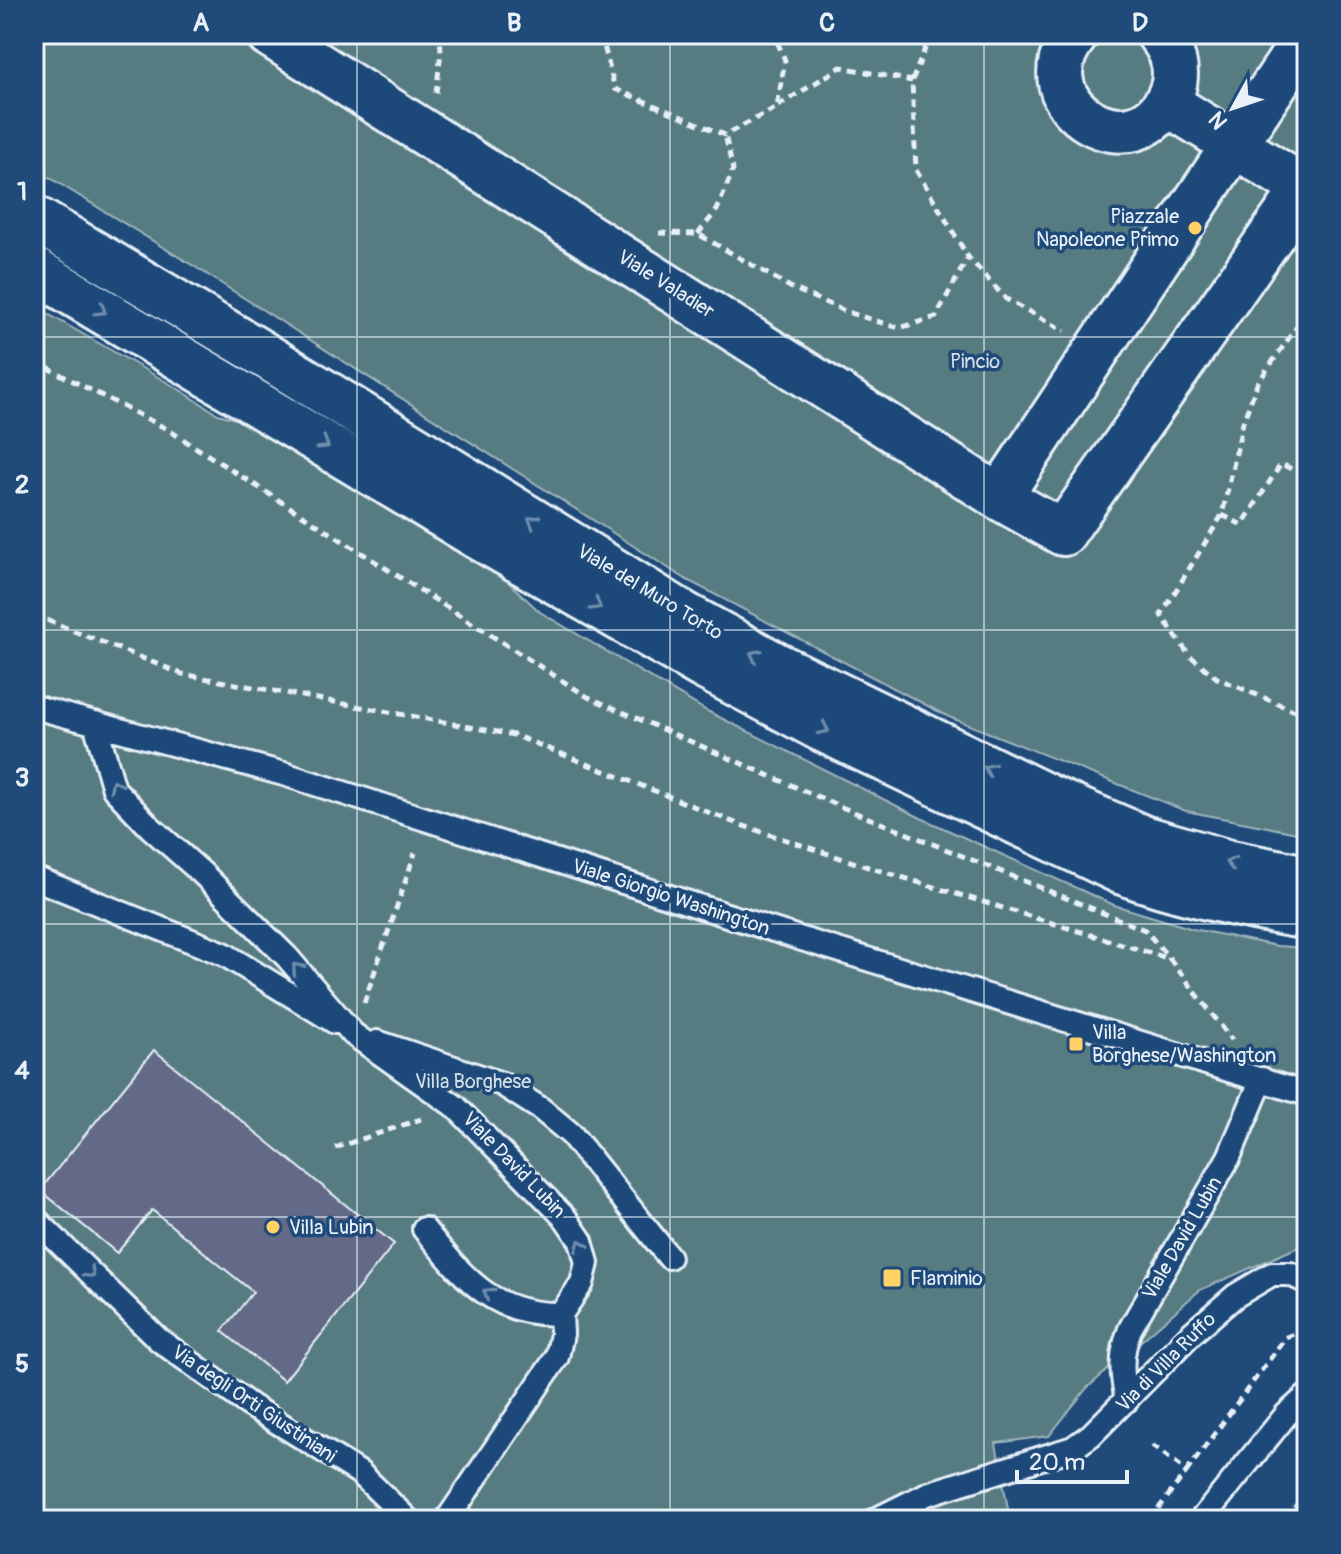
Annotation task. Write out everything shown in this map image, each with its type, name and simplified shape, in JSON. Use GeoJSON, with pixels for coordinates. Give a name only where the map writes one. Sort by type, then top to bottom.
{"type":"FeatureCollection","features":[{"type":"Feature","properties":{"kind":"main road","name":"Viale Valadier"},"geometry":{"type":"LineString","coordinates":[[269,34],[322,48],[418,127],[999,497],[1063,533],[1306,188]]}},
{"type":"Feature","properties":{"kind":"main road"},"geometry":{"type":"LineString","coordinates":[[1067,37],[1060,78],[1064,95],[1074,110],[1088,122],[1104,129],[1122,130],[1140,126],[1155,117],[1167,103],[1174,87],[1175,69],[1171,51],[1159,34]]}},
{"type":"Feature","properties":{"kind":"main road"},"geometry":{"type":"LineString","coordinates":[[999,497],[1307,36]]}},
{"type":"Feature","properties":{"kind":"main road"},"geometry":{"type":"LineString","coordinates":[[1167,103],[1306,188]]}},
{"type":"Feature","properties":{"kind":"main road","name":"Viale del Muro Torto"},"geometry":{"type":"LineString","coordinates":[[34,218],[256,350],[685,615],[804,680],[1038,792],[1143,838],[1226,862],[1307,878]]}},
{"type":"Feature","properties":{"kind":"main road","name":"Viale del Muro Torto"},"geometry":{"type":"LineString","coordinates":[[34,270],[477,536],[660,642],[794,714],[1120,871],[1208,899],[1307,917]]}},
{"type":"Feature","properties":{"kind":"lane","name":"Viale Giorgio Washington"},"geometry":{"type":"LineString","coordinates":[[34,707],[284,774],[805,940],[1307,1094]]}},
{"type":"Feature","properties":{"kind":"lane","name":"Viale David Lubin"},"geometry":{"type":"LineString","coordinates":[[95,723],[114,789],[287,957],[353,1034],[502,1084],[541,1109],[571,1134],[669,1257]]}},
{"type":"Feature","properties":{"kind":"lane","name":"Viale David Lubin"},"geometry":{"type":"LineString","coordinates":[[34,878],[224,954],[353,1034],[456,1107],[558,1208],[575,1230],[585,1251],[586,1274],[561,1314]]}},
{"type":"Feature","properties":{"kind":"lane","name":"Viale David Lubin"},"geometry":{"type":"LineString","coordinates":[[1127,1400],[1121,1368],[1130,1329],[1229,1157],[1262,1079]]}},
{"type":"Feature","properties":{"kind":"lane","name":"Via degli Orti Giustiniani"},"geometry":{"type":"LineString","coordinates":[[34,1218],[159,1340],[251,1406],[360,1473],[408,1520]]}},
{"type":"Feature","properties":{"kind":"lane"},"geometry":{"type":"LineString","coordinates":[[424,1229],[454,1266],[489,1295],[525,1313],[561,1314],[562,1334],[557,1357],[447,1520]]}},
{"type":"Feature","properties":{"kind":"lane","name":"Via di Villa Ruffo"},"geometry":{"type":"LineString","coordinates":[[875,1520],[927,1494],[1073,1448],[1091,1435],[1192,1333],[1235,1296],[1272,1274],[1290,1274],[1307,1282]]}},
{"type":"Feature","properties":{"kind":"lane"},"geometry":{"type":"LineString","coordinates":[[1201,1520],[1286,1415],[1307,1396]]}},
{"type":"Feature","properties":{"kind":"path"},"geometry":{"type":"LineString","coordinates":[[418,127],[435,96],[441,52],[440,34]]}},
{"type":"Feature","properties":{"kind":"path"},"geometry":{"type":"LineString","coordinates":[[601,34],[615,89],[725,135]]}},
{"type":"Feature","properties":{"kind":"path"},"geometry":{"type":"LineString","coordinates":[[774,34],[785,60],[777,107]]}},
{"type":"Feature","properties":{"kind":"path"},"geometry":{"type":"LineString","coordinates":[[931,34],[912,81],[916,170],[968,257],[1006,299],[1097,349]]}},
{"type":"Feature","properties":{"kind":"path"},"geometry":{"type":"LineString","coordinates":[[725,135],[841,67],[912,81]]}},
{"type":"Feature","properties":{"kind":"path"},"geometry":{"type":"LineString","coordinates":[[698,234],[717,210],[733,170],[725,135]]}},
{"type":"Feature","properties":{"kind":"path"},"geometry":{"type":"LineString","coordinates":[[629,261],[660,232],[698,234],[792,288],[847,312],[899,328],[936,317],[968,257]]}},
{"type":"Feature","properties":{"kind":"path"},"geometry":{"type":"LineString","coordinates":[[1307,312],[1257,384],[1243,422],[1222,515],[1161,615],[1189,655],[1217,678],[1307,716]]}},
{"type":"Feature","properties":{"kind":"path"},"geometry":{"type":"LineString","coordinates":[[34,361],[167,429],[588,697],[844,808],[1145,930],[1262,1079]]}},
{"type":"Feature","properties":{"kind":"path"},"geometry":{"type":"LineString","coordinates":[[1222,515],[1242,525],[1281,464],[1307,476]]}},
{"type":"Feature","properties":{"kind":"path"},"geometry":{"type":"LineString","coordinates":[[34,615],[182,674],[514,735],[738,824],[1170,959]]}},
{"type":"Feature","properties":{"kind":"path"},"geometry":{"type":"LineString","coordinates":[[353,1034],[415,853]]}},
{"type":"Feature","properties":{"kind":"path"},"geometry":{"type":"LineString","coordinates":[[335,1148],[456,1107]]}},
{"type":"Feature","properties":{"kind":"path"},"geometry":{"type":"LineString","coordinates":[[1150,1520],[1286,1337],[1307,1329]]}},
{"type":"Feature","properties":{"kind":"path"},"geometry":{"type":"LineString","coordinates":[[1152,1445],[1187,1471]]}},
{"type":"Feature","properties":{"kind":"path"},"geometry":{"type":"LineString","coordinates":[[1287,1520],[1307,1489]]}},
{"type":"Feature","properties":{"kind":"green space","name":"Pincio"},"geometry":{"type":"Polygon","coordinates":[[[34,34],[1307,34],[1307,835],[1186,811],[949,717],[687,580],[34,168],[34,34]]]}},
{"type":"Feature","properties":{"kind":"green space","name":"Villa Borghese"},"geometry":{"type":"Polygon","coordinates":[[[34,306],[218,414],[278,431],[463,539],[540,612],[707,711],[921,818],[1114,905],[1193,929],[1277,946],[1307,948],[1307,1219],[1301,1246],[1200,1290],[1087,1388],[1049,1436],[996,1443],[1010,1520],[34,1520],[34,306]]]}},
{"type":"Feature","properties":{"kind":"building","name":"Villa Lubin"},"geometry":{"type":"Polygon","coordinates":[[[154,1050],[394,1244],[284,1381],[222,1331],[253,1292],[152,1210],[117,1253],[40,1190],[154,1050]]]}},
{"type":"Feature","properties":{"kind":"place","name":"Piazzale Napoleone Primo"},"geometry":{"type":"Point","coordinates":[1195,228]}},
{"type":"Feature","properties":{"kind":"place","name":"Villa Borghese/Washington"},"geometry":{"type":"Point","coordinates":[1076,1044]}},
{"type":"Feature","properties":{"kind":"place","name":"Villa Lubin"},"geometry":{"type":"Point","coordinates":[273,1227]}},
{"type":"Feature","properties":{"kind":"place","name":"Flaminio"},"geometry":{"type":"Point","coordinates":[892,1278]}}]}
